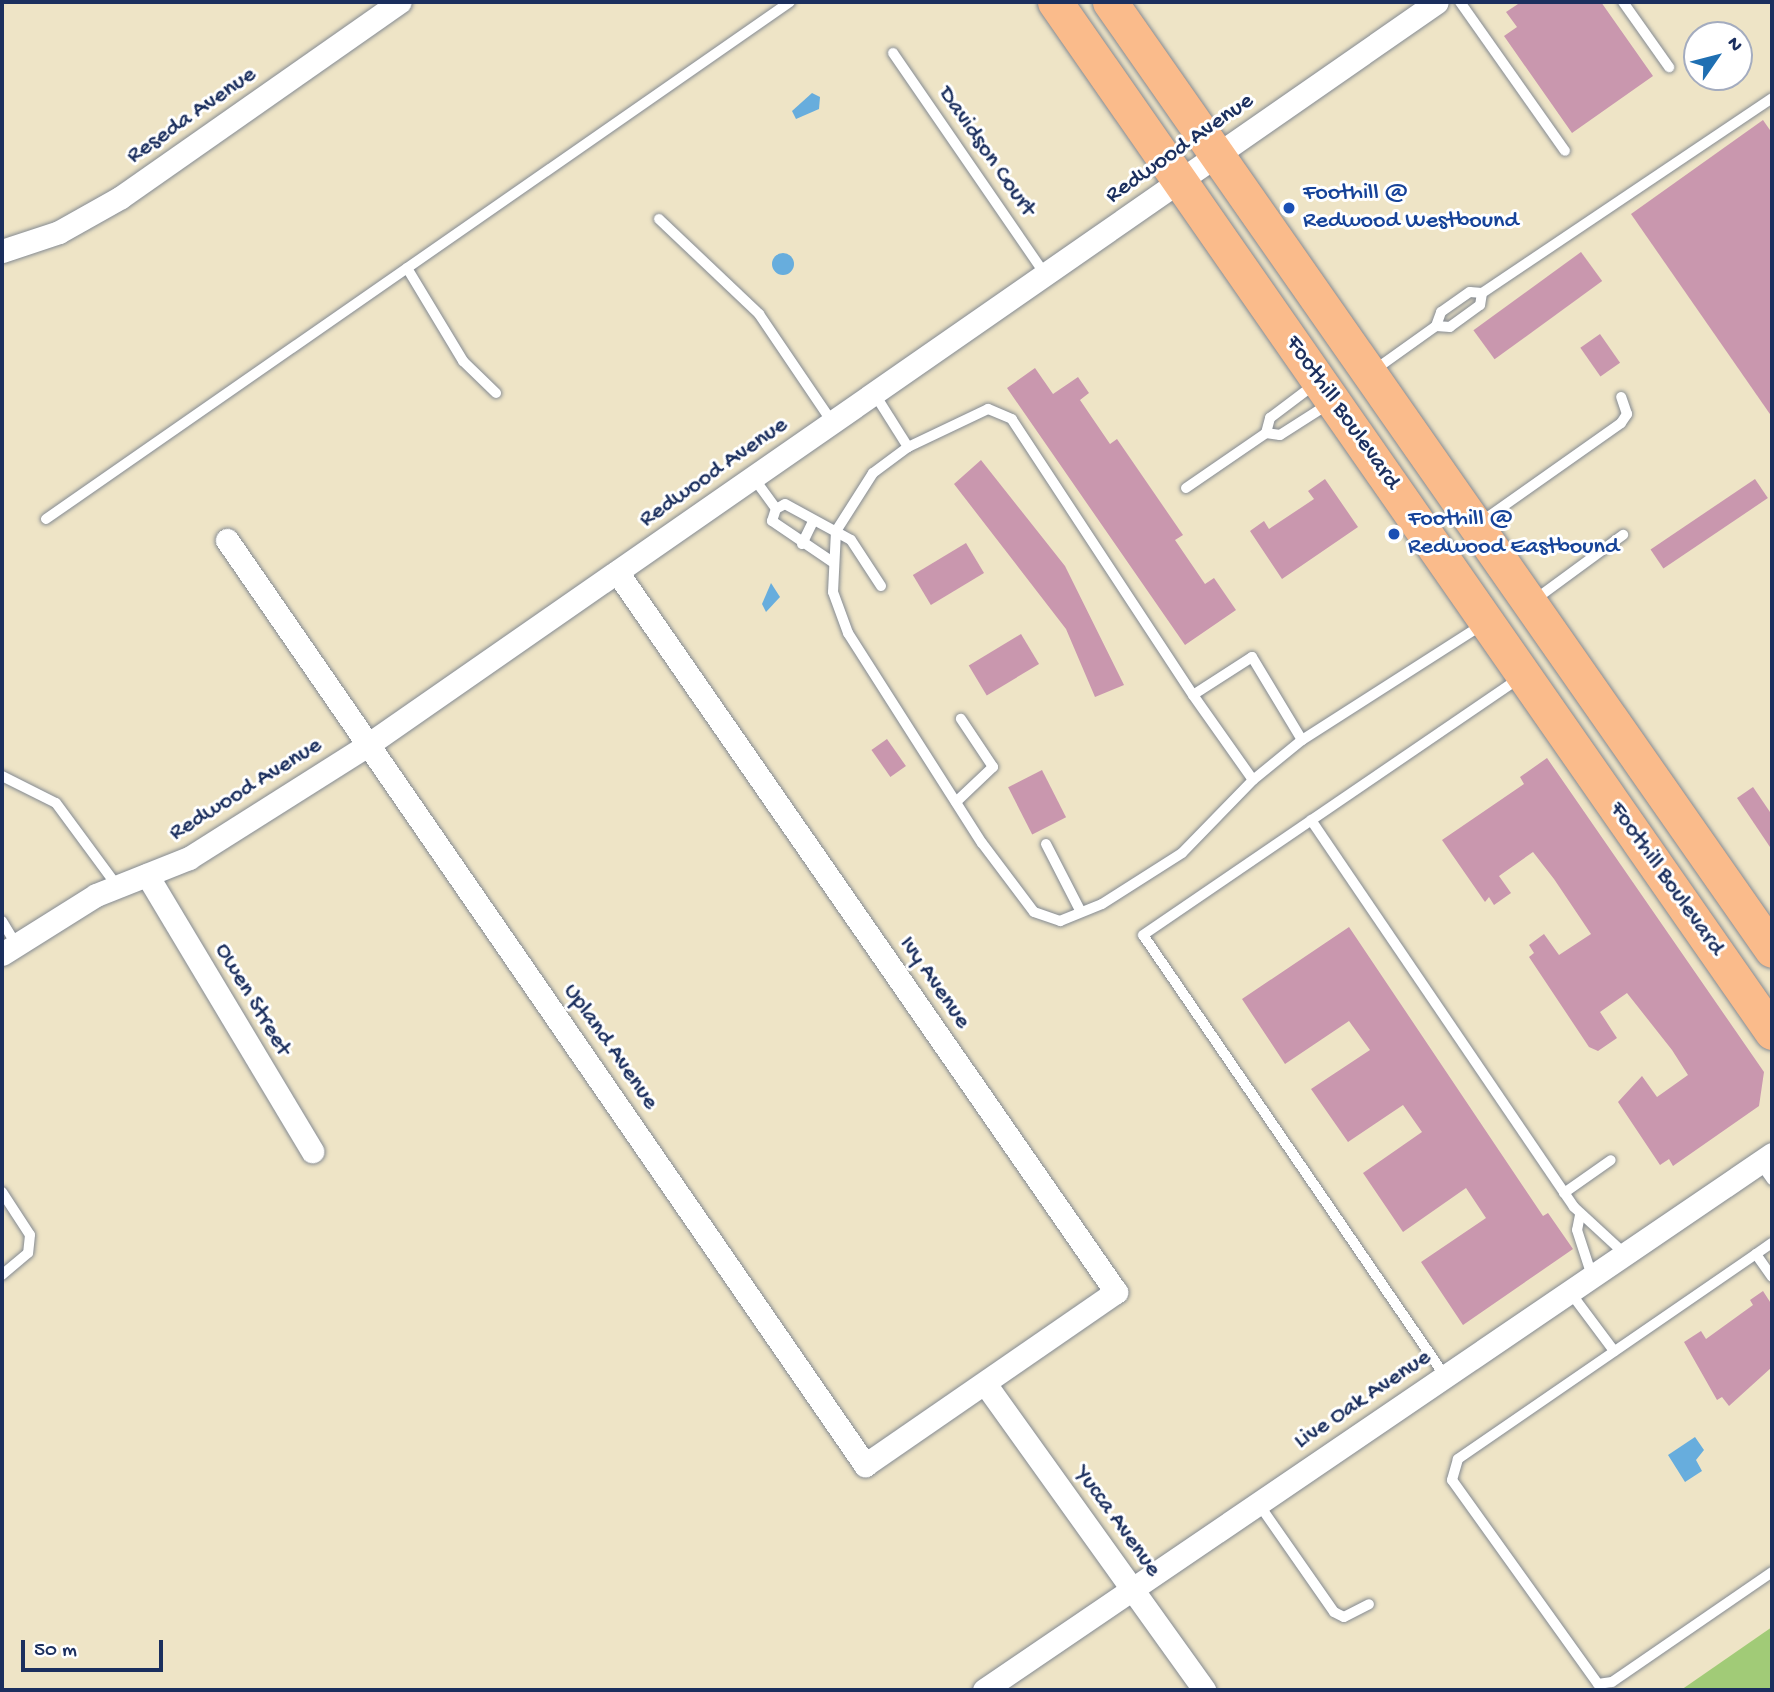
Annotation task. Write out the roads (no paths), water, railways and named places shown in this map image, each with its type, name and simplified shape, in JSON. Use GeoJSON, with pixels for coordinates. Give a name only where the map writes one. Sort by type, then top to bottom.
{"type":"FeatureCollection","features":[{"type":"Feature","properties":{"kind":"main road","name":"Foothill Boulevard"},"geometry":{"type":"LineString","coordinates":[[1055,2],[1772,1032]]}},
{"type":"Feature","properties":{"kind":"main road","name":"Foothill Boulevard"},"geometry":{"type":"LineString","coordinates":[[1110,2],[1215,157],[1531,603],[1772,950]]}},
{"type":"Feature","properties":{"kind":"street","name":"Reseda Avenue"},"geometry":{"type":"LineString","coordinates":[[2,251],[59,232],[121,197],[399,2]]}},
{"type":"Feature","properties":{"kind":"street","name":"Redwood Avenue"},"geometry":{"type":"LineString","coordinates":[[9,949],[118,887],[147,876],[248,824],[369,744],[1437,2]]}},
{"type":"Feature","properties":{"kind":"street","name":"Upland Avenue"},"geometry":{"type":"LineString","coordinates":[[227,540],[865,1465],[986,1385]]}},
{"type":"Feature","properties":{"kind":"street","name":"Ivy Avenue"},"geometry":{"type":"LineString","coordinates":[[617,572],[1116,1292],[986,1385]]}},
{"type":"Feature","properties":{"kind":"street","name":"Owen Street"},"geometry":{"type":"LineString","coordinates":[[147,876],[312,1151]]}},
{"type":"Feature","properties":{"kind":"street","name":"Live Oak Avenue"},"geometry":{"type":"LineString","coordinates":[[984,1690],[1592,1276],[1768,1166]]}},
{"type":"Feature","properties":{"kind":"street","name":"Yucca Avenue"},"geometry":{"type":"LineString","coordinates":[[986,1385],[1204,1690]]}},
{"type":"Feature","properties":{"kind":"lane"},"geometry":{"type":"LineString","coordinates":[[46,519],[790,2]]}},
{"type":"Feature","properties":{"kind":"lane"},"geometry":{"type":"LineString","coordinates":[[1460,2],[1565,151]]}},
{"type":"Feature","properties":{"kind":"lane"},"geometry":{"type":"LineString","coordinates":[[1623,2],[1669,67]]}},
{"type":"Feature","properties":{"kind":"lane","name":"Davidson Court"},"geometry":{"type":"LineString","coordinates":[[893,53],[1045,274]]}},
{"type":"Feature","properties":{"kind":"lane"},"geometry":{"type":"LineString","coordinates":[[1436,327],[1441,312],[1470,292],[1482,293],[1772,98]]}},
{"type":"Feature","properties":{"kind":"lane"},"geometry":{"type":"LineString","coordinates":[[659,219],[759,314],[832,422]]}},
{"type":"Feature","properties":{"kind":"lane"},"geometry":{"type":"LineString","coordinates":[[407,268],[463,361],[496,393]]}},
{"type":"Feature","properties":{"kind":"lane"},"geometry":{"type":"LineString","coordinates":[[1368,375],[1436,327],[1450,327],[1480,305],[1482,293]]}},
{"type":"Feature","properties":{"kind":"lane"},"geometry":{"type":"LineString","coordinates":[[1186,488],[1266,433],[1270,418],[1326,391]]}},
{"type":"Feature","properties":{"kind":"lane"},"geometry":{"type":"LineString","coordinates":[[1266,433],[1280,435],[1326,391]]}},
{"type":"Feature","properties":{"kind":"lane"},"geometry":{"type":"LineString","coordinates":[[874,394],[908,447]]}},
{"type":"Feature","properties":{"kind":"lane"},"geometry":{"type":"LineString","coordinates":[[1475,525],[1621,423],[1627,414],[1621,397]]}},
{"type":"Feature","properties":{"kind":"lane"},"geometry":{"type":"LineString","coordinates":[[1253,779],[1193,695],[1012,419],[988,409],[908,447],[873,473],[836,531],[833,592],[848,633],[956,802],[1034,912],[1060,921],[1081,912],[1182,853],[1253,779],[1302,740],[1487,622]]}},
{"type":"Feature","properties":{"kind":"lane"},"geometry":{"type":"LineString","coordinates":[[753,477],[776,509]]}},
{"type":"Feature","properties":{"kind":"lane"},"geometry":{"type":"LineString","coordinates":[[834,563],[802,544],[772,521],[776,509],[785,504],[851,540],[881,586]]}},
{"type":"Feature","properties":{"kind":"lane"},"geometry":{"type":"LineString","coordinates":[[802,544],[813,521]]}},
{"type":"Feature","properties":{"kind":"lane"},"geometry":{"type":"LineString","coordinates":[[1531,603],[1623,535]]}},
{"type":"Feature","properties":{"kind":"lane"},"geometry":{"type":"LineString","coordinates":[[1193,695],[1252,657],[1302,740]]}},
{"type":"Feature","properties":{"kind":"lane"},"geometry":{"type":"LineString","coordinates":[[1445,1376],[1143,934],[1524,675]]}},
{"type":"Feature","properties":{"kind":"lane"},"geometry":{"type":"LineString","coordinates":[[956,802],[992,767],[961,719]]}},
{"type":"Feature","properties":{"kind":"lane"},"geometry":{"type":"LineString","coordinates":[[2,776],[56,803],[118,887]]}},
{"type":"Feature","properties":{"kind":"lane"},"geometry":{"type":"LineString","coordinates":[[1311,820],[1564,1193],[1580,1215],[1593,1218],[1625,1254]]}},
{"type":"Feature","properties":{"kind":"lane"},"geometry":{"type":"LineString","coordinates":[[1046,844],[1081,912]]}},
{"type":"Feature","properties":{"kind":"lane"},"geometry":{"type":"LineString","coordinates":[[2,921],[9,949]]}},
{"type":"Feature","properties":{"kind":"lane"},"geometry":{"type":"LineString","coordinates":[[1564,1193],[1611,1160]]}},
{"type":"Feature","properties":{"kind":"lane"},"geometry":{"type":"LineString","coordinates":[[2,1192],[30,1235],[28,1254],[2,1275]]}},
{"type":"Feature","properties":{"kind":"lane"},"geometry":{"type":"LineString","coordinates":[[1580,1215],[1577,1230],[1592,1276]]}},
{"type":"Feature","properties":{"kind":"lane"},"geometry":{"type":"LineString","coordinates":[[1772,1243],[1614,1351],[1452,1468],[1452,1480],[1586,1675],[1598,1684],[1612,1682],[1772,1572]]}},
{"type":"Feature","properties":{"kind":"lane"},"geometry":{"type":"LineString","coordinates":[[1756,1254],[1772,1277]]}},
{"type":"Feature","properties":{"kind":"lane"},"geometry":{"type":"LineString","coordinates":[[1570,1292],[1614,1351]]}},
{"type":"Feature","properties":{"kind":"lane"},"geometry":{"type":"LineString","coordinates":[[1258,1503],[1334,1612],[1344,1616],[1369,1604]]}},
{"type":"Feature","properties":{"kind":"water"},"geometry":{"type":"Polygon","coordinates":[[[812,93],[820,97],[819,109],[796,119],[792,111],[812,93]]]}},
{"type":"Feature","properties":{"kind":"water"},"geometry":{"type":"Polygon","coordinates":[[[783,253],[793,260],[794,264],[787,274],[783,275],[773,268],[772,264],[779,254],[783,253]]]}},
{"type":"Feature","properties":{"kind":"water"},"geometry":{"type":"Polygon","coordinates":[[[771,583],[780,597],[766,612],[762,604],[771,583]]]}},
{"type":"Feature","properties":{"kind":"water"},"geometry":{"type":"Polygon","coordinates":[[[1695,1437],[1704,1450],[1696,1460],[1702,1471],[1685,1482],[1668,1455],[1695,1437]]]}},
{"type":"Feature","properties":{"kind":"place","name":"Foothill @ Redwood Westbound"},"geometry":{"type":"Point","coordinates":[1289,208]}},
{"type":"Feature","properties":{"kind":"place","name":"Foothill @ Redwood Eastbound"},"geometry":{"type":"Point","coordinates":[1394,534]}}]}
